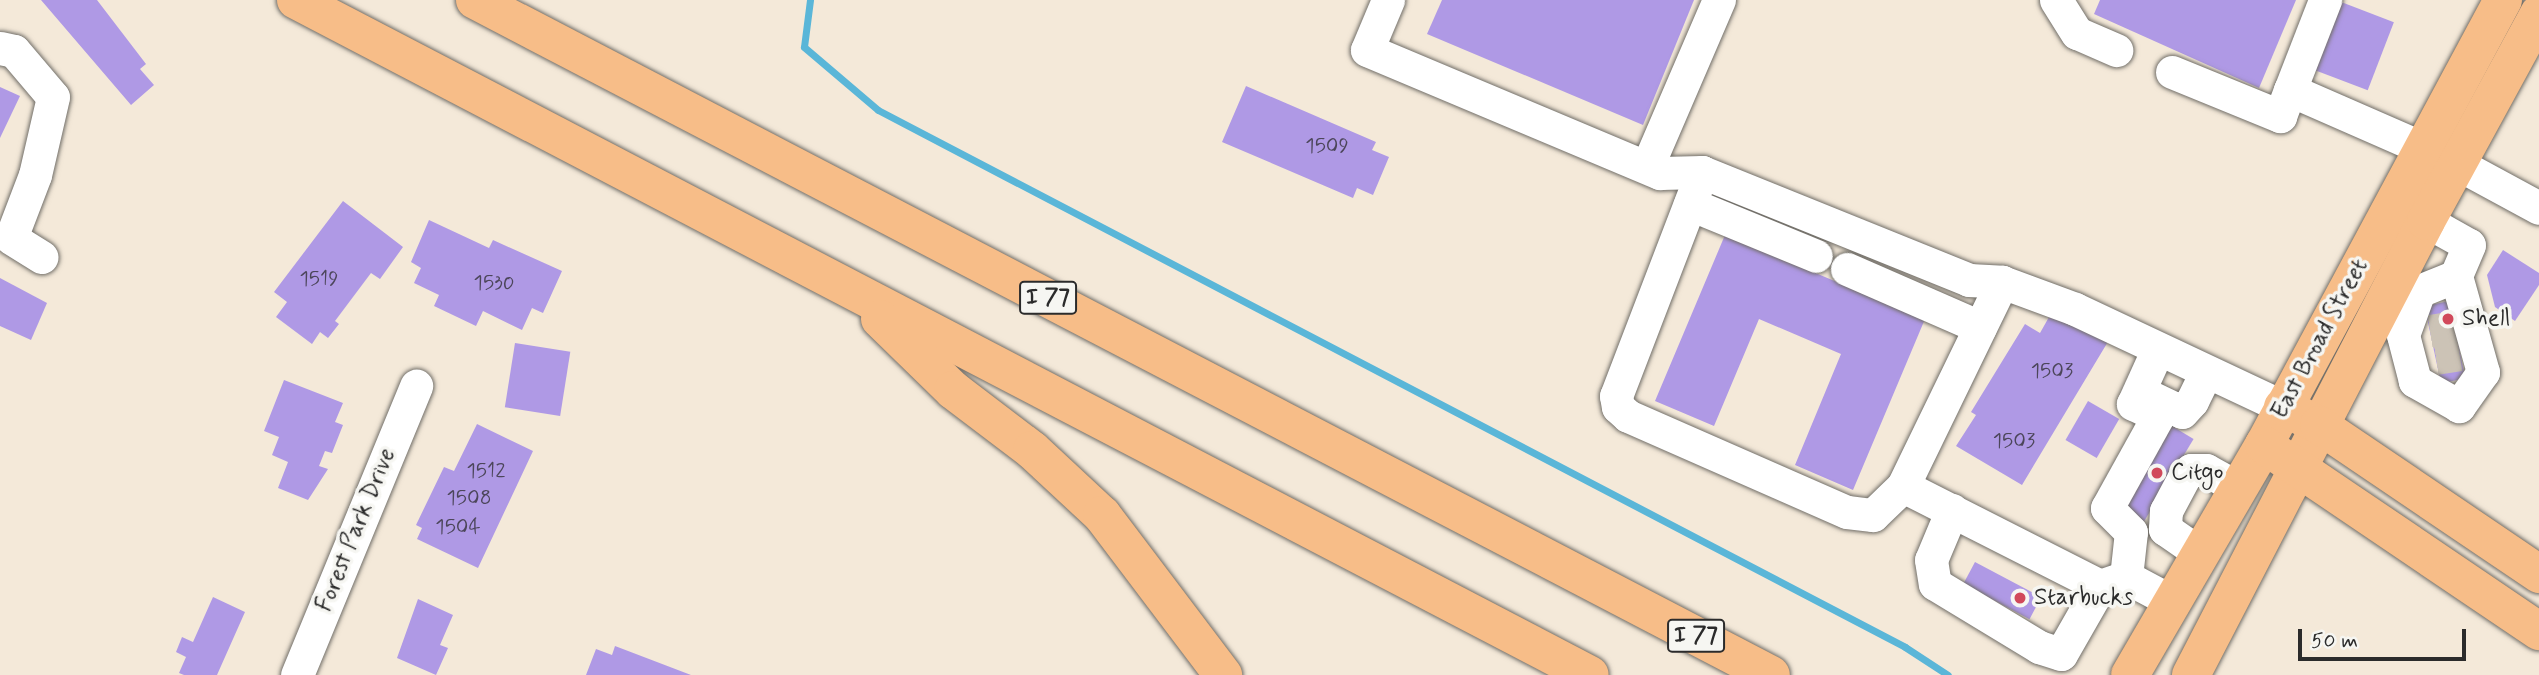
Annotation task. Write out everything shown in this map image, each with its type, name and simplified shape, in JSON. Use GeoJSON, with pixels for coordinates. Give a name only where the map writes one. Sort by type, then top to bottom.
{"type":"FeatureCollection","features":[{"type":"Feature","properties":{"kind":"main road"},"geometry":{"type":"LineString","coordinates":[[296,0],[1590,675]]}},
{"type":"Feature","properties":{"kind":"main road","name":"I 77"},"geometry":{"type":"LineString","coordinates":[[475,0],[1771,675]]}},
{"type":"Feature","properties":{"kind":"main road","name":"East Broad Street"},"geometry":{"type":"LineString","coordinates":[[2191,675],[2426,221],[2440,155],[2503,0]]}},
{"type":"Feature","properties":{"kind":"main road","name":"East Broad Street"},"geometry":{"type":"LineString","coordinates":[[2131,674],[2264,445],[2283,407],[2440,155],[2539,14]]}},
{"type":"Feature","properties":{"kind":"main road"},"geometry":{"type":"LineString","coordinates":[[852,290],[953,390],[1032,450],[1102,515],[1223,675]]}},
{"type":"Feature","properties":{"kind":"main road"},"geometry":{"type":"LineString","coordinates":[[2283,407],[2319,425],[2539,574]]}},
{"type":"Feature","properties":{"kind":"main road"},"geometry":{"type":"LineString","coordinates":[[2264,445],[2539,631]]}},
{"type":"Feature","properties":{"kind":"main road"},"geometry":{"type":"LineString","coordinates":[[1620,597],[1794,675]]}},
{"type":"Feature","properties":{"kind":"street"},"geometry":{"type":"LineString","coordinates":[[1388,0],[1367,50],[1660,173],[1702,172],[1969,280],[2002,282],[2075,309],[2283,407]]}},
{"type":"Feature","properties":{"kind":"street"},"geometry":{"type":"LineString","coordinates":[[1647,167],[1718,0]]}},
{"type":"Feature","properties":{"kind":"street"},"geometry":{"type":"LineString","coordinates":[[2056,0],[2077,33],[2116,50]]}},
{"type":"Feature","properties":{"kind":"street"},"geometry":{"type":"LineString","coordinates":[[2172,72],[2280,116],[2325,0]]}},
{"type":"Feature","properties":{"kind":"street"},"geometry":{"type":"LineString","coordinates":[[0,48],[14,51],[53,97],[35,175],[11,238],[42,257]]}},
{"type":"Feature","properties":{"kind":"street"},"geometry":{"type":"LineString","coordinates":[[2290,90],[2440,155],[2539,208]]}},
{"type":"Feature","properties":{"kind":"street"},"geometry":{"type":"LineString","coordinates":[[1702,172],[1616,396],[1618,407],[1628,416],[1863,516],[1885,508],[1903,486],[2002,282]]}},
{"type":"Feature","properties":{"kind":"street"},"geometry":{"type":"LineString","coordinates":[[1690,204],[1816,256]]}},
{"type":"Feature","properties":{"kind":"street"},"geometry":{"type":"LineString","coordinates":[[2426,221],[2469,245],[2456,276],[2442,343],[2419,291],[2456,276]]}},
{"type":"Feature","properties":{"kind":"street"},"geometry":{"type":"LineString","coordinates":[[1847,269],[1980,327]]}},
{"type":"Feature","properties":{"kind":"street"},"geometry":{"type":"LineString","coordinates":[[1952,510],[1931,560],[1935,584],[2039,647],[2061,653],[2113,581],[2131,532],[2106,508],[2158,416],[2133,404],[2158,349]]}},
{"type":"Feature","properties":{"kind":"street"},"geometry":{"type":"LineString","coordinates":[[2140,391],[2182,412],[2192,401],[2206,372]]}},
{"type":"Feature","properties":{"kind":"street","name":"Forest Park Drive"},"geometry":{"type":"LineString","coordinates":[[297,675],[416,386]]}},
{"type":"Feature","properties":{"kind":"street"},"geometry":{"type":"LineString","coordinates":[[2201,554],[2165,529],[2166,510],[2191,470],[2206,470],[2239,488]]}},
{"type":"Feature","properties":{"kind":"street"},"geometry":{"type":"LineString","coordinates":[[1903,486],[2113,581],[2172,603]]}},
{"type":"Feature","properties":{"kind":"building"},"geometry":{"type":"Polygon","coordinates":[[[41,0],[97,0],[146,64],[140,69],[154,85],[131,105],[41,0]]]}},
{"type":"Feature","properties":{"kind":"building"},"geometry":{"type":"Polygon","coordinates":[[[1442,0],[1694,0],[1643,125],[1427,34],[1442,0]]]}},
{"type":"Feature","properties":{"kind":"building"},"geometry":{"type":"Polygon","coordinates":[[[2100,0],[2296,0],[2259,88],[2094,14],[2100,0]]]}},
{"type":"Feature","properties":{"kind":"building"},"geometry":{"type":"Polygon","coordinates":[[[2336,0],[2394,22],[2368,90],[2310,68],[2336,0]]]}},
{"type":"Feature","properties":{"kind":"building"},"geometry":{"type":"Polygon","coordinates":[[[1246,86],[1376,142],[1372,150],[1389,157],[1373,195],[1357,188],[1353,198],[1222,142],[1246,86]]]}},
{"type":"Feature","properties":{"kind":"building"},"geometry":{"type":"Polygon","coordinates":[[[0,87],[20,96],[0,138],[0,87]]]}},
{"type":"Feature","properties":{"kind":"building"},"geometry":{"type":"Polygon","coordinates":[[[343,201],[403,247],[380,279],[371,273],[335,321],[339,324],[328,338],[320,332],[312,344],[276,317],[287,302],[274,292],[343,201]]]}},
{"type":"Feature","properties":{"kind":"building"},"geometry":{"type":"Polygon","coordinates":[[[429,220],[489,248],[493,240],[562,271],[543,313],[532,308],[522,330],[483,311],[476,326],[434,306],[439,295],[414,283],[421,268],[411,262],[429,220]]]}},
{"type":"Feature","properties":{"kind":"building"},"geometry":{"type":"Polygon","coordinates":[[[1725,235],[1925,319],[1853,490],[1795,465],[1841,354],[1759,319],[1714,426],[1655,401],[1725,235]]]}},
{"type":"Feature","properties":{"kind":"building"},"geometry":{"type":"Polygon","coordinates":[[[2503,250],[2539,273],[2539,285],[2515,321],[2495,307],[2487,275],[2503,250]]]}},
{"type":"Feature","properties":{"kind":"building"},"geometry":{"type":"Polygon","coordinates":[[[0,278],[47,303],[31,340],[0,326],[0,278]]]}},
{"type":"Feature","properties":{"kind":"building"},"geometry":{"type":"Polygon","coordinates":[[[2449,301],[2465,378],[2441,383],[2425,306],[2449,301]]]}},
{"type":"Feature","properties":{"kind":"building"},"geometry":{"type":"Polygon","coordinates":[[[2053,310],[2109,340],[2022,485],[1956,446],[1976,415],[1971,412],[2025,324],[2040,333],[2053,310]]]}},
{"type":"Feature","properties":{"kind":"building"},"geometry":{"type":"Polygon","coordinates":[[[515,343],[570,352],[560,416],[505,407],[515,343]]]}},
{"type":"Feature","properties":{"kind":"building"},"geometry":{"type":"Polygon","coordinates":[[[284,380],[343,403],[335,422],[343,425],[332,453],[325,451],[319,466],[328,469],[308,500],[278,488],[288,462],[272,455],[279,437],[264,431],[284,380]]]}},
{"type":"Feature","properties":{"kind":"building"},"geometry":{"type":"Polygon","coordinates":[[[2088,401],[2119,419],[2097,458],[2066,440],[2088,401]]]}},
{"type":"Feature","properties":{"kind":"building","name":"Citgo"},"geometry":{"type":"Polygon","coordinates":[[[2167,423],[2194,439],[2144,521],[2118,505],[2167,423]]]}},
{"type":"Feature","properties":{"kind":"building"},"geometry":{"type":"Polygon","coordinates":[[[477,424],[533,451],[478,568],[417,539],[422,528],[416,525],[444,467],[454,471],[477,424]]]}},
{"type":"Feature","properties":{"kind":"building"},"geometry":{"type":"Polygon","coordinates":[[[1975,562],[2041,597],[2029,619],[1963,584],[1975,562]]]}},
{"type":"Feature","properties":{"kind":"building"},"geometry":{"type":"Polygon","coordinates":[[[213,597],[245,612],[217,675],[179,673],[186,657],[176,652],[182,637],[193,642],[213,597]]]}},
{"type":"Feature","properties":{"kind":"building"},"geometry":{"type":"Polygon","coordinates":[[[418,599],[453,615],[440,645],[448,648],[436,675],[397,658],[418,599]]]}},
{"type":"Feature","properties":{"kind":"building"},"geometry":{"type":"Polygon","coordinates":[[[615,646],[691,675],[586,675],[596,649],[612,655],[615,646]]]}},
{"type":"Feature","properties":{"kind":"waterway"},"geometry":{"type":"LineString","coordinates":[[810,0],[804,47],[878,110],[1905,647],[1948,675]]}},
{"type":"Feature","properties":{"kind":"tunnel"},"geometry":{"type":"LineString","coordinates":[[2430,331],[2455,327]]}},
{"type":"Feature","properties":{"kind":"tunnel"},"geometry":{"type":"LineString","coordinates":[[2436,358],[2460,354]]}},
{"type":"Feature","properties":{"kind":"place","name":"Shell"},"geometry":{"type":"Point","coordinates":[2448,319]}},
{"type":"Feature","properties":{"kind":"place","name":"Citgo"},"geometry":{"type":"Point","coordinates":[2157,473]}},
{"type":"Feature","properties":{"kind":"place","name":"Starbucks"},"geometry":{"type":"Point","coordinates":[2020,598]}}]}
